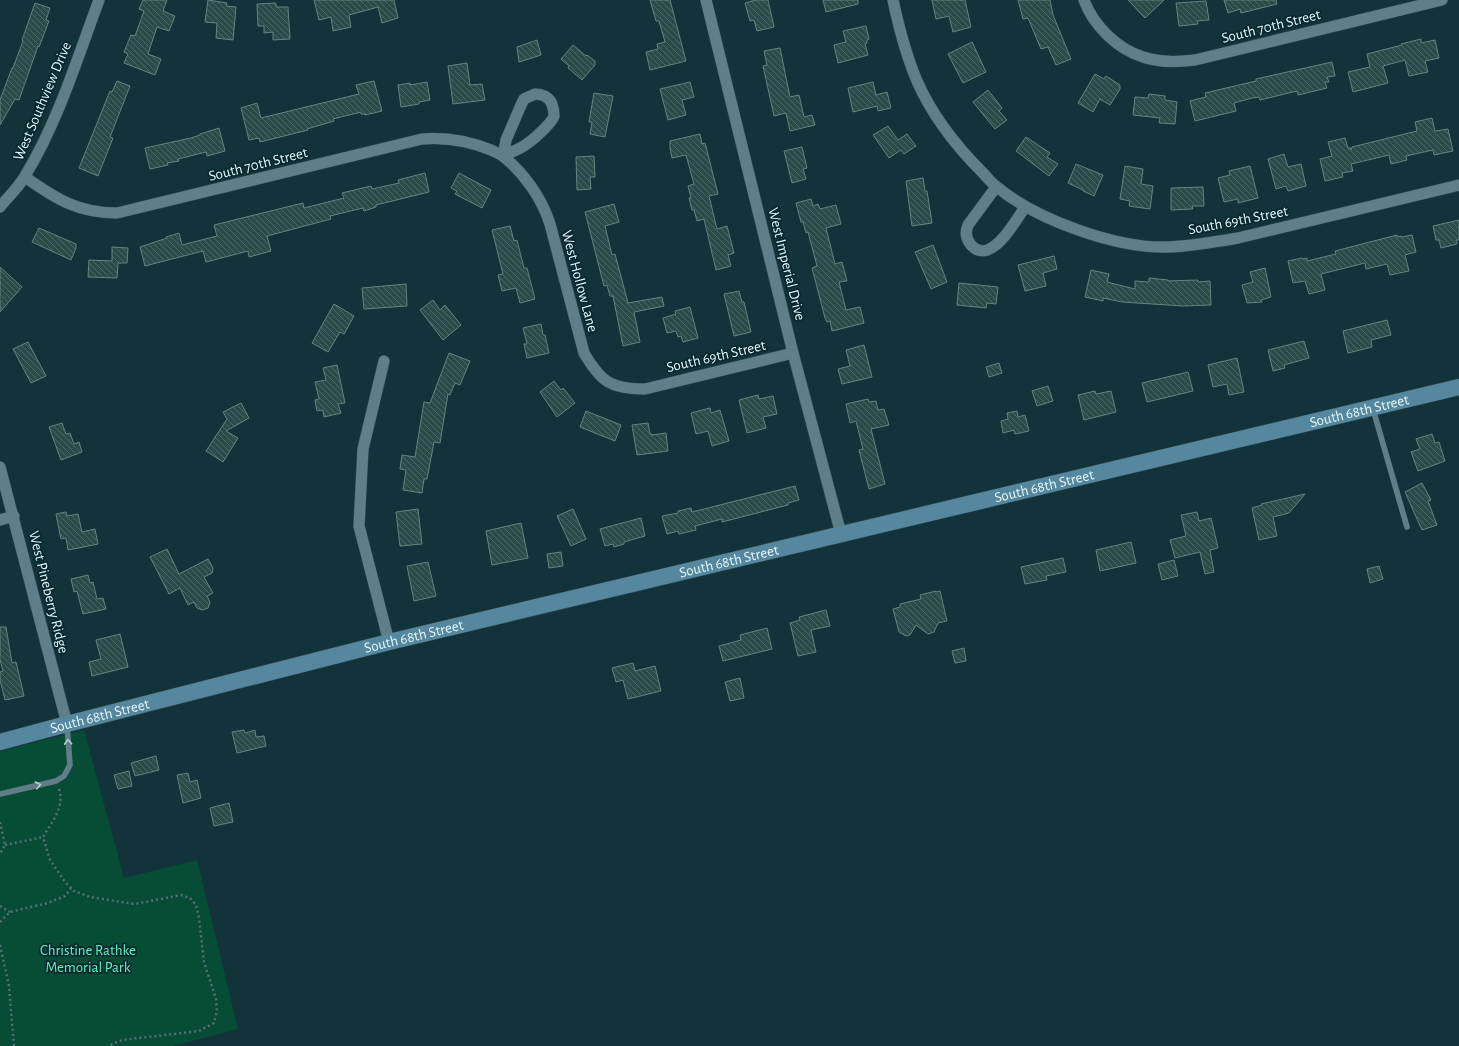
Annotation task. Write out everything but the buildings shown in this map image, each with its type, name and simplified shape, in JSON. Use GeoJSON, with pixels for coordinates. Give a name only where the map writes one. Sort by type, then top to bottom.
{"type":"FeatureCollection","features":[{"type":"Feature","properties":{"kind":"street","name":"West Southview Drive"},"geometry":{"type":"LineString","coordinates":[[0,206],[25,177],[41,147],[59,106],[99,0]]}},
{"type":"Feature","properties":{"kind":"street","name":"West Imperial Drive"},"geometry":{"type":"LineString","coordinates":[[706,0],[793,353],[841,534]]}},
{"type":"Feature","properties":{"kind":"street","name":"South 69th Street"},"geometry":{"type":"LineString","coordinates":[[893,0],[910,64],[918,82],[933,111],[965,155],[996,187],[1025,207],[1097,237],[1132,244],[1167,247],[1208,243],[1238,238],[1459,185]]}},
{"type":"Feature","properties":{"kind":"street","name":"South 70th Street"},"geometry":{"type":"LineString","coordinates":[[1084,0],[1096,23],[1116,42],[1136,54],[1153,60],[1179,62],[1195,60],[1442,0]]}},
{"type":"Feature","properties":{"kind":"street"},"geometry":{"type":"LineString","coordinates":[[535,94],[541,94],[547,97],[552,102],[554,109],[554,116],[550,122],[528,144],[503,156],[506,140],[524,99],[535,94]]}},
{"type":"Feature","properties":{"kind":"street","name":"South 70th Street"},"geometry":{"type":"LineString","coordinates":[[25,177],[65,202],[84,210],[102,213],[117,213],[422,139],[435,138],[459,140],[486,148],[503,156]]}},
{"type":"Feature","properties":{"kind":"street","name":"West Hollow Lane"},"geometry":{"type":"LineString","coordinates":[[503,156],[521,175],[534,192],[546,212],[578,335],[584,353],[592,367],[600,376],[616,386],[629,389],[645,389]]}},
{"type":"Feature","properties":{"kind":"street"},"geometry":{"type":"LineString","coordinates":[[996,187],[968,225],[966,230],[966,237],[974,248],[981,251],[994,248],[1025,207]]}},
{"type":"Feature","properties":{"kind":"street","name":"South 69th Street"},"geometry":{"type":"LineString","coordinates":[[645,389],[793,353]]}},
{"type":"Feature","properties":{"kind":"street"},"geometry":{"type":"LineString","coordinates":[[384,361],[363,449],[359,526],[389,642]]}},
{"type":"Feature","properties":{"kind":"street","name":"South 68th Street"},"geometry":{"type":"LineString","coordinates":[[0,742],[389,642],[1459,386]]}},
{"type":"Feature","properties":{"kind":"street","name":"West Pineberry Ridge"},"geometry":{"type":"LineString","coordinates":[[0,467],[67,724]]}},
{"type":"Feature","properties":{"kind":"street"},"geometry":{"type":"LineString","coordinates":[[0,520],[14,516]]}},
{"type":"Feature","properties":{"kind":"lane"},"geometry":{"type":"LineString","coordinates":[[1373,407],[1407,527]]}},
{"type":"Feature","properties":{"kind":"lane"},"geometry":{"type":"LineString","coordinates":[[0,794],[56,781],[64,776],[70,765],[67,724]]}},
{"type":"Feature","properties":{"kind":"path"},"geometry":{"type":"LineString","coordinates":[[56,781],[61,795],[60,808],[43,837],[50,860],[65,882],[74,891],[90,897],[135,904],[181,896],[190,898],[196,905],[204,962],[216,999],[217,1011],[214,1023],[199,1032],[122,1040],[108,1046]]}},
{"type":"Feature","properties":{"kind":"path"},"geometry":{"type":"LineString","coordinates":[[0,822],[5,845],[0,854]]}},
{"type":"Feature","properties":{"kind":"path"},"geometry":{"type":"LineString","coordinates":[[5,845],[43,837]]}},
{"type":"Feature","properties":{"kind":"path"},"geometry":{"type":"LineString","coordinates":[[0,922],[10,912],[48,903],[65,896],[71,888]]}},
{"type":"Feature","properties":{"kind":"path"},"geometry":{"type":"LineString","coordinates":[[0,906],[10,912]]}},
{"type":"Feature","properties":{"kind":"path"},"geometry":{"type":"LineString","coordinates":[[0,945],[9,986],[14,1046]]}},
{"type":"Feature","properties":{"kind":"green space","name":"Christine Rathke Memorial Park"},"geometry":{"type":"Polygon","coordinates":[[[84,730],[124,878],[197,860],[238,1029],[173,1046],[0,1046],[0,751],[84,730]]]}}]}
